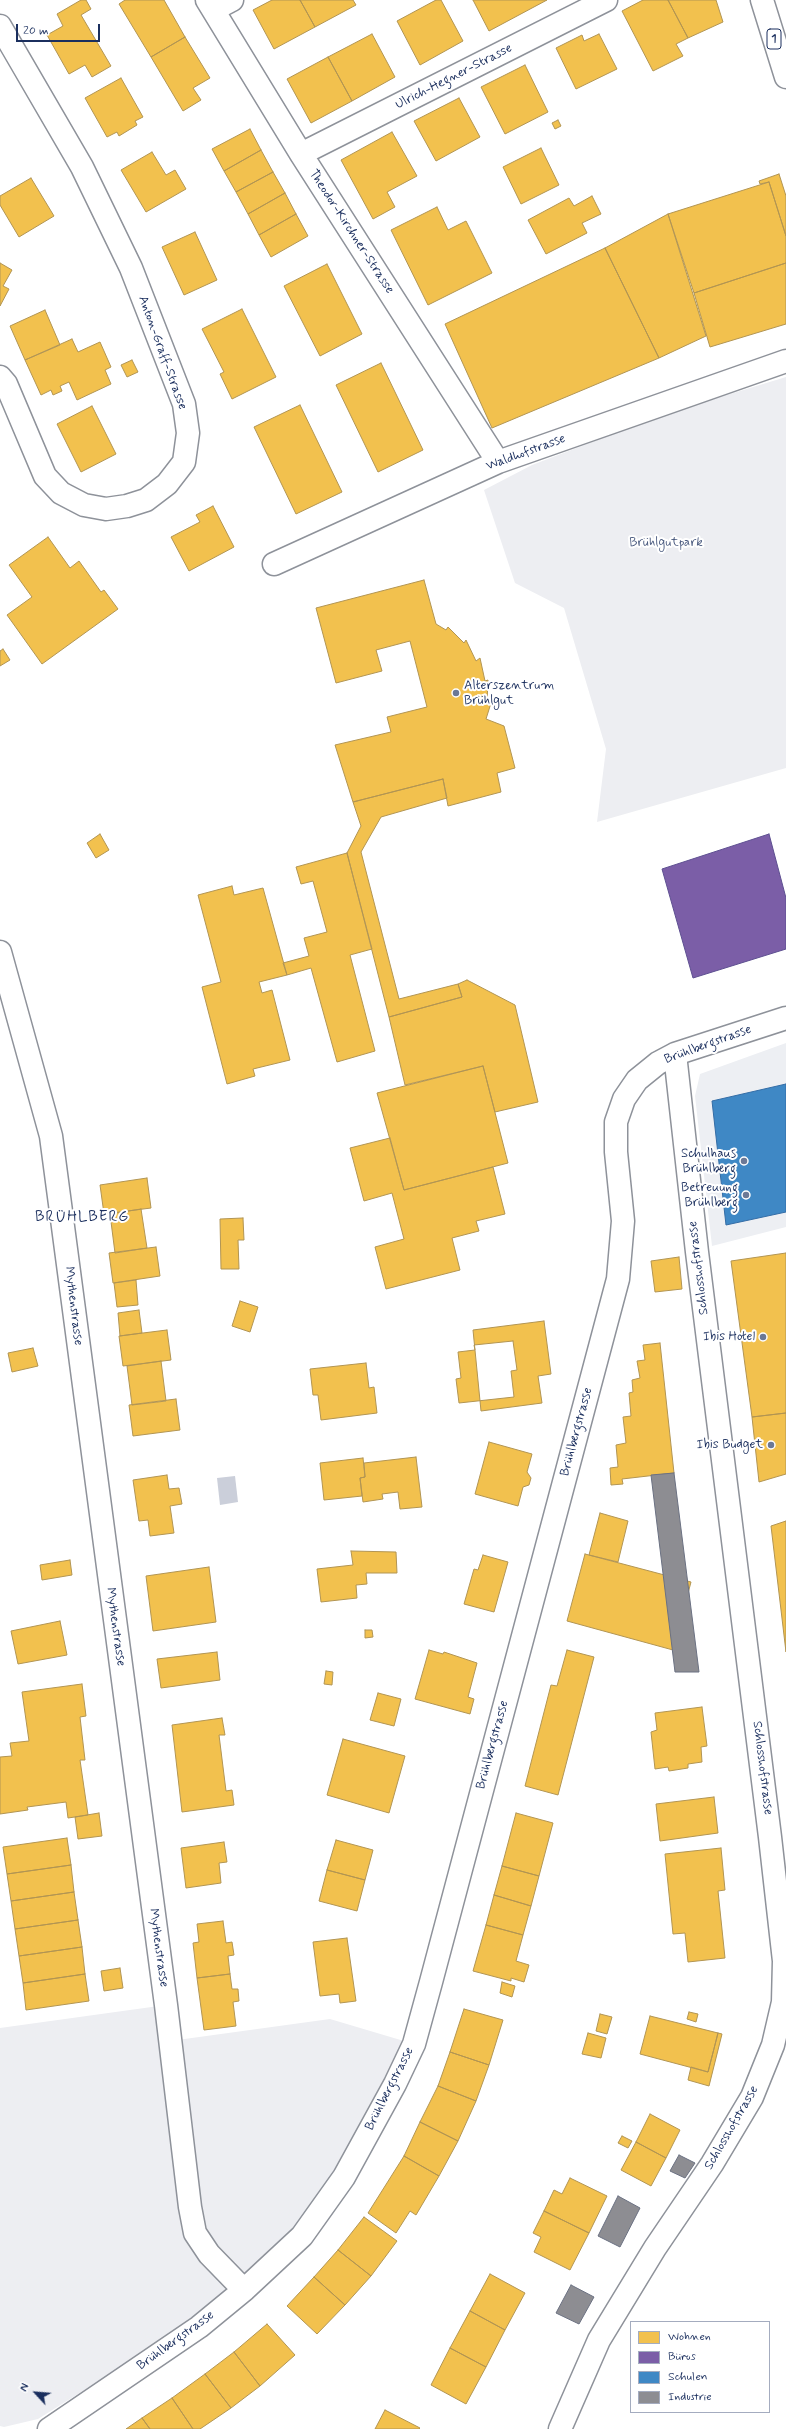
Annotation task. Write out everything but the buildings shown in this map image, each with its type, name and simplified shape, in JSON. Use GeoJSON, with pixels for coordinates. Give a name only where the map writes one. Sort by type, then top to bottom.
{"type":"FeatureCollection","features":[{"type":"Feature","properties":{"kind":"street"},"geometry":{"type":"LineString","coordinates":[[210,5],[232,0]]}},
{"type":"Feature","properties":{"kind":"street","name":"Ulrich-Hegner-Strasse"},"geometry":{"type":"LineString","coordinates":[[301,154],[606,0]]}},
{"type":"Feature","properties":{"kind":"street","name":"1"},"geometry":{"type":"LineString","coordinates":[[762,0],[786,78]]}},
{"type":"Feature","properties":{"kind":"street","name":"Theodor-Kirchner-Strasse"},"geometry":{"type":"LineString","coordinates":[[210,5],[301,154],[498,462]]}},
{"type":"Feature","properties":{"kind":"street","name":"Anton-Graff-Strasse"},"geometry":{"type":"LineString","coordinates":[[0,26],[82,167],[131,268],[184,404],[188,433],[184,462],[167,484],[146,500],[126,506],[106,509],[84,505],[61,493],[45,476],[6,384],[0,377]]}},
{"type":"Feature","properties":{"kind":"street","name":"Waldhofstrasse"},"geometry":{"type":"LineString","coordinates":[[274,564],[498,462],[786,361]]}},
{"type":"Feature","properties":{"kind":"street","name":"Mythenstrasse"},"geometry":{"type":"LineString","coordinates":[[0,952],[51,1136],[165,1998],[190,2207],[195,2233],[209,2254],[244,2290]]}},
{"type":"Feature","properties":{"kind":"street","name":"Brühlbergstrasse"},"geometry":{"type":"LineString","coordinates":[[49,2429],[199,2327],[244,2290],[302,2236],[344,2177],[396,2084],[414,2044],[618,1279],[623,1221],[616,1152],[616,1122],[624,1099],[637,1080],[658,1063],[675,1054],[786,1018]]}},
{"type":"Feature","properties":{"kind":"street","name":"Schlosshofstrasse"},"geometry":{"type":"LineString","coordinates":[[560,2429],[599,2340],[655,2248],[712,2164],[752,2097],[773,2045],[783,2002],[784,1961],[771,1845],[698,1260],[675,1054]]}},
{"type":"Feature","properties":{"kind":"shaded area","name":"Schulhaus Brühlberg"},"geometry":{"type":"Polygon","coordinates":[[[786,1043],[786,1227],[712,1246],[695,1096],[700,1074],[786,1043]]]}},
{"type":"Feature","properties":{"kind":"shaded area"},"geometry":{"type":"Polygon","coordinates":[[[235,1476],[238,1502],[220,1505],[217,1478],[235,1476]]]}},
{"type":"Feature","properties":{"kind":"green space","name":"Brühlgutpark"},"geometry":{"type":"Polygon","coordinates":[[[786,377],[786,768],[597,822],[606,749],[564,608],[515,583],[484,490],[532,465],[671,412],[786,377]]]}},
{"type":"Feature","properties":{"kind":"green space"},"geometry":{"type":"Polygon","coordinates":[[[166,2005],[170,2041],[330,2019],[414,2044],[344,2177],[244,2290],[38,2419],[4,2427],[0,2426],[0,2028],[166,2005]]]}},
{"type":"Feature","properties":{"kind":"place","name":"Alterszentrum Brühlgut"},"geometry":{"type":"Point","coordinates":[456,693]}},
{"type":"Feature","properties":{"kind":"place","name":"Schulhaus Brühlberg"},"geometry":{"type":"Point","coordinates":[744,1161]}},
{"type":"Feature","properties":{"kind":"place","name":"Betreuung Brühlberg"},"geometry":{"type":"Point","coordinates":[746,1195]}},
{"type":"Feature","properties":{"kind":"place","name":"Ibis Hotel"},"geometry":{"type":"Point","coordinates":[763,1337]}},
{"type":"Feature","properties":{"kind":"place","name":"Ibis Budget"},"geometry":{"type":"Point","coordinates":[771,1445]}},
{"type":"Feature","properties":{"kind":"district","name":"BRÜHLBERG"},"geometry":{"type":"Point","coordinates":[82,1218]}}]}
